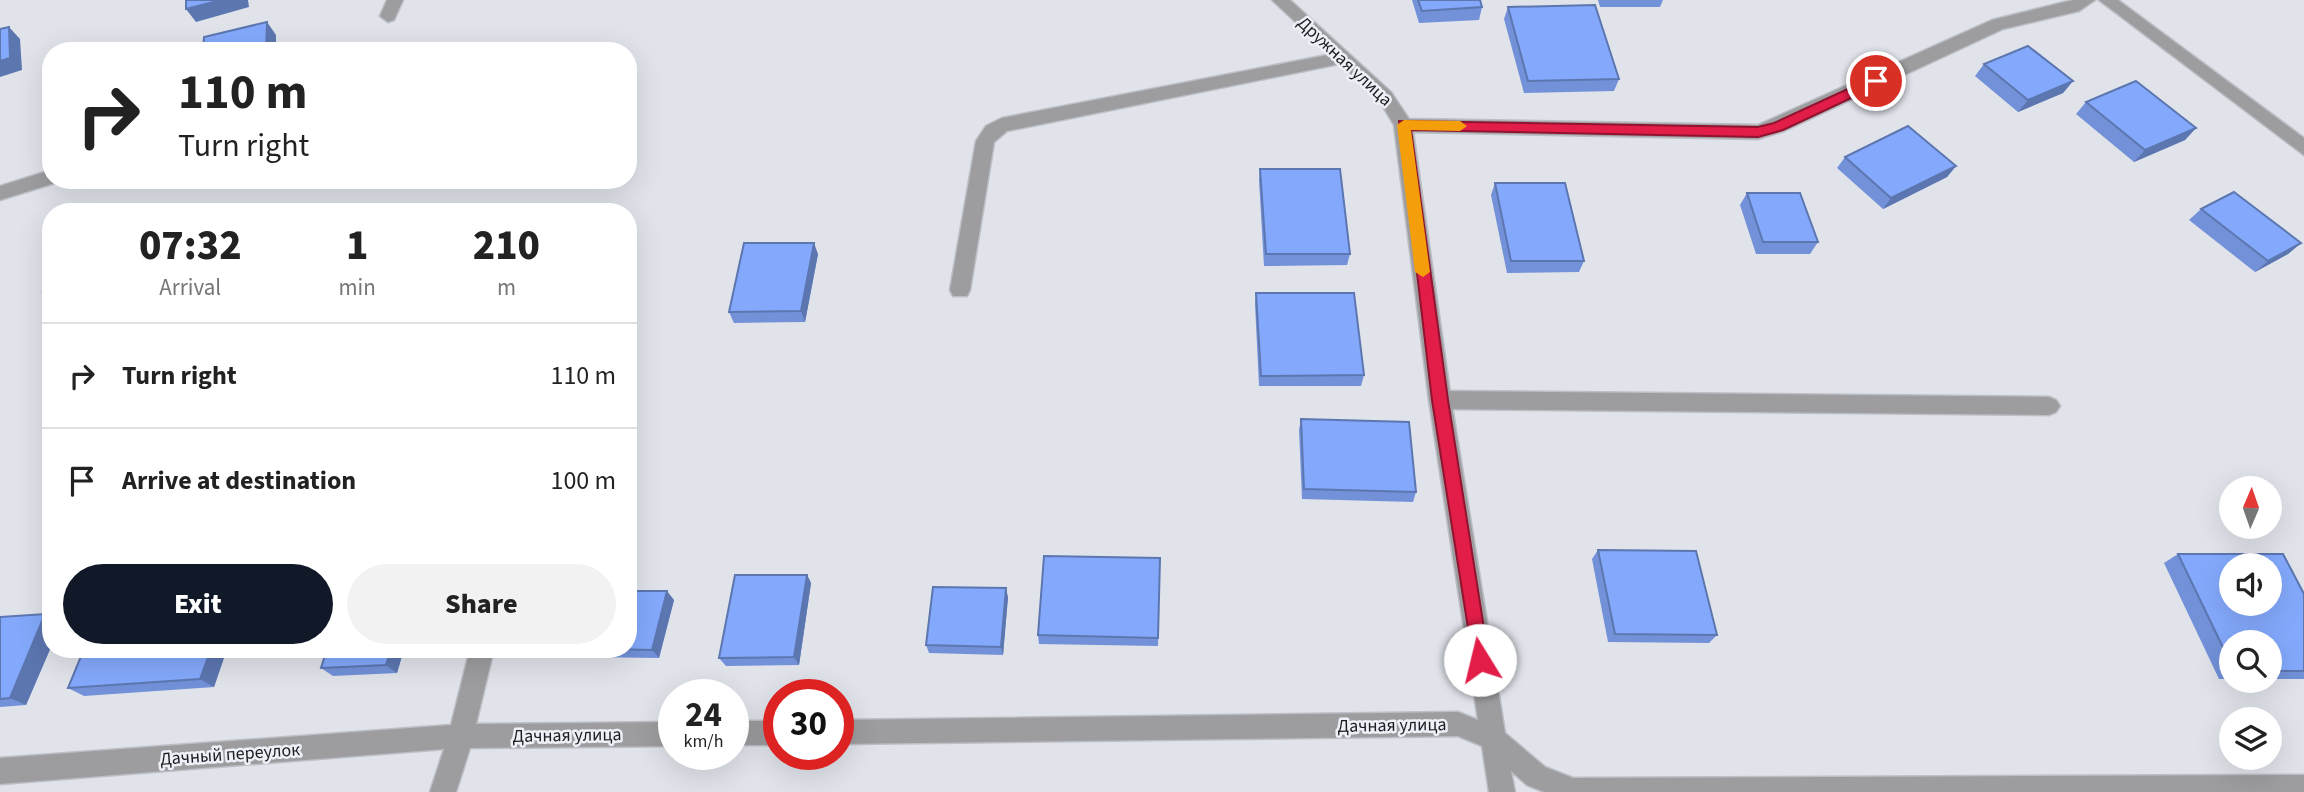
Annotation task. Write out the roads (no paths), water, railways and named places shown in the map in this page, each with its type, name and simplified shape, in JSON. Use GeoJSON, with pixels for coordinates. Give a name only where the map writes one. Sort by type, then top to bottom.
{"type":"FeatureCollection","features":[{"type":"Feature","properties":{"kind":"street","name":"Дружная улица"},"geometry":{"type":"LineString","coordinates":[[1280,0],[1385,96],[1397,110],[1404,125],[1440,400],[1502,792]]}},
{"type":"Feature","properties":{"kind":"street"},"geometry":{"type":"LineString","coordinates":[[1404,125],[1758,132],[1778,127],[1998,24],[2073,7],[2087,0]]}},
{"type":"Feature","properties":{"kind":"street"},"geometry":{"type":"LineString","coordinates":[[2107,0],[2304,148]]}},
{"type":"Feature","properties":{"kind":"street"},"geometry":{"type":"LineString","coordinates":[[960,290],[985,141],[992,131],[1002,125],[1343,58]]}},
{"type":"Feature","properties":{"kind":"street"},"geometry":{"type":"LineString","coordinates":[[0,193],[42,180]]}},
{"type":"Feature","properties":{"kind":"street"},"geometry":{"type":"LineString","coordinates":[[1440,400],[2049,406]]}},
{"type":"Feature","properties":{"kind":"street"},"geometry":{"type":"LineString","coordinates":[[443,792],[461,736],[480,658]]}},
{"type":"Feature","properties":{"kind":"street","name":"Дачная улица"},"geometry":{"type":"LineString","coordinates":[[854,732],[1458,724],[1492,738],[1535,776],[1573,791],[2304,788]]}},
{"type":"Feature","properties":{"kind":"street","name":"Дачная улица"},"geometry":{"type":"LineString","coordinates":[[461,736],[658,734]]}},
{"type":"Feature","properties":{"kind":"street","name":"Дачный переулок"},"geometry":{"type":"LineString","coordinates":[[0,771],[461,736]]}}]}
